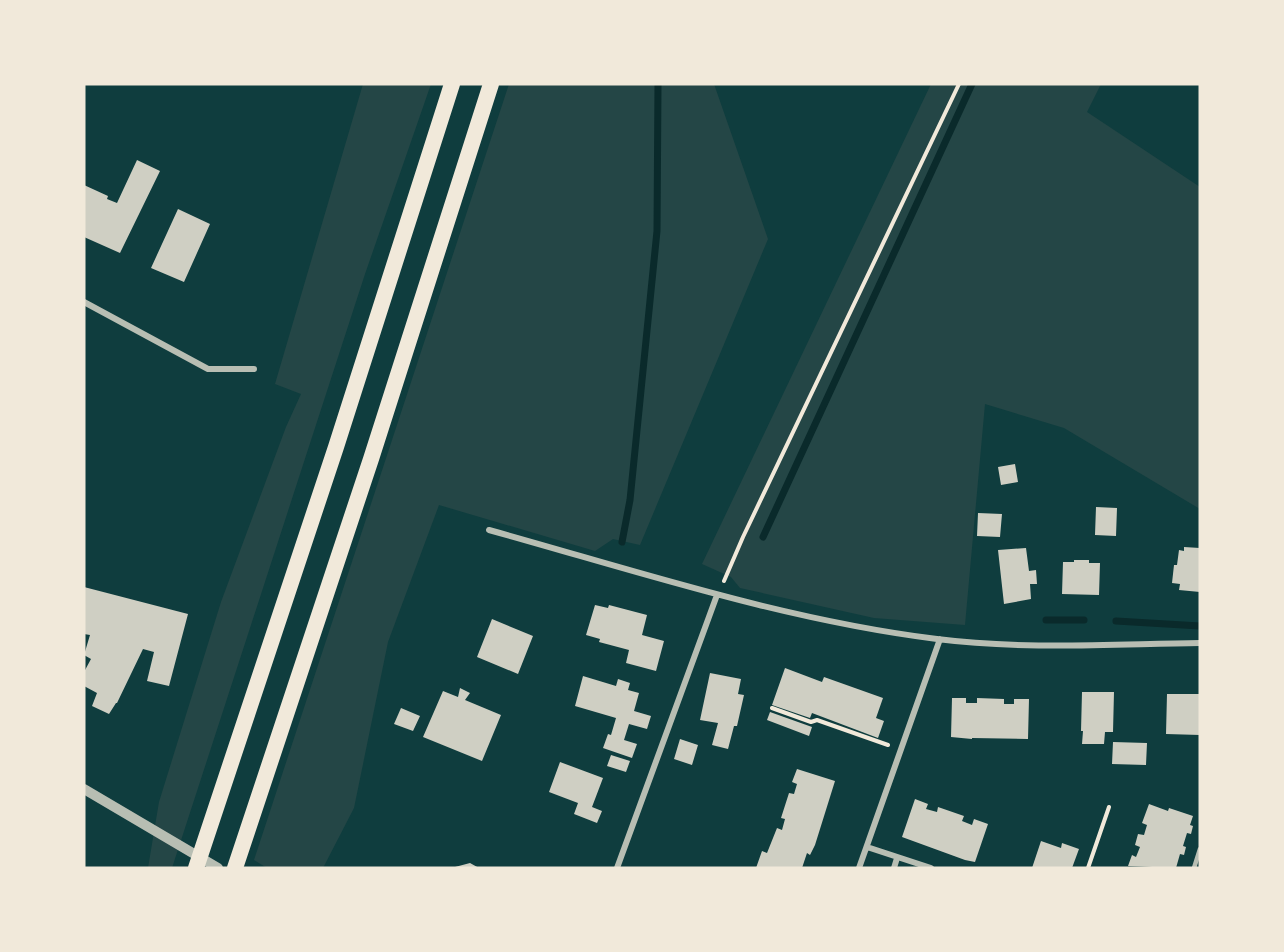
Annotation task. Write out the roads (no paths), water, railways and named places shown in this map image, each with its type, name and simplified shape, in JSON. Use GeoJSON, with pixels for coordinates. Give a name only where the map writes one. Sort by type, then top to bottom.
{"type":"FeatureCollection","features":[{"type":"Feature","properties":{"kind":"highway"},"geometry":{"type":"LineString","coordinates":[[196,868],[336,447],[452,84]]}},
{"type":"Feature","properties":{"kind":"highway"},"geometry":{"type":"LineString","coordinates":[[235,868],[371,459],[491,84]]}},
{"type":"Feature","properties":{"kind":"street"},"geometry":{"type":"LineString","coordinates":[[84,302],[208,369],[254,369]]}},
{"type":"Feature","properties":{"kind":"street"},"geometry":{"type":"LineString","coordinates":[[489,530],[717,595],[865,628],[940,639],[1011,644],[1200,643]]}},
{"type":"Feature","properties":{"kind":"street"},"geometry":{"type":"LineString","coordinates":[[617,868],[717,595]]}},
{"type":"Feature","properties":{"kind":"street"},"geometry":{"type":"LineString","coordinates":[[859,868],[940,639]]}},
{"type":"Feature","properties":{"kind":"street"},"geometry":{"type":"LineString","coordinates":[[84,789],[218,868]]}},
{"type":"Feature","properties":{"kind":"street"},"geometry":{"type":"LineString","coordinates":[[867,847],[930,868]]}},
{"type":"Feature","properties":{"kind":"street"},"geometry":{"type":"LineString","coordinates":[[894,868],[897,858]]}},
{"type":"Feature","properties":{"kind":"lane"},"geometry":{"type":"LineString","coordinates":[[1194,868],[1200,849]]}},
{"type":"Feature","properties":{"kind":"waterway"},"geometry":{"type":"LineString","coordinates":[[622,542],[630,500],[657,231],[658,84]]}},
{"type":"Feature","properties":{"kind":"waterway"},"geometry":{"type":"LineString","coordinates":[[763,537],[972,84]]}},
{"type":"Feature","properties":{"kind":"waterway"},"geometry":{"type":"LineString","coordinates":[[1046,620],[1084,620]]}},
{"type":"Feature","properties":{"kind":"waterway"},"geometry":{"type":"LineString","coordinates":[[1116,621],[1200,626]]}}]}
